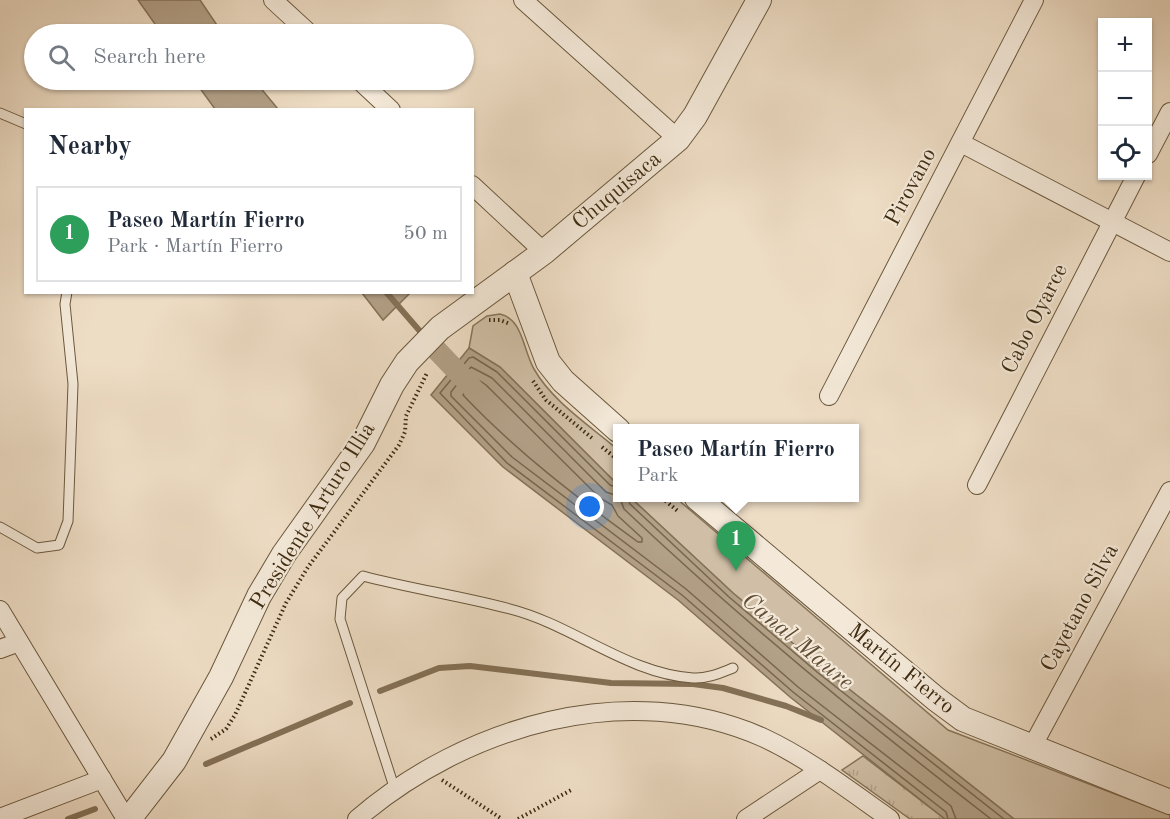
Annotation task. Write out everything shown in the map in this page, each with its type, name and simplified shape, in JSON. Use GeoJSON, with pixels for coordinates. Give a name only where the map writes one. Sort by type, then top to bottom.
{"type":"FeatureCollection","features":[{"type":"Feature","properties":{"kind":"street"},"geometry":{"type":"LineString","coordinates":[[273,0],[299,24]]}},
{"type":"Feature","properties":{"kind":"street"},"geometry":{"type":"LineString","coordinates":[[523,0],[678,139]]}},
{"type":"Feature","properties":{"kind":"street","name":"Chuquisaca"},"geometry":{"type":"LineString","coordinates":[[427,339],[544,252],[678,139],[695,116],[759,0]]}},
{"type":"Feature","properties":{"kind":"street","name":"Pirovano"},"geometry":{"type":"LineString","coordinates":[[829,396],[1034,0]]}},
{"type":"Feature","properties":{"kind":"street"},"geometry":{"type":"LineString","coordinates":[[370,90],[389,108]]}},
{"type":"Feature","properties":{"kind":"street"},"geometry":{"type":"LineString","coordinates":[[1152,146],[1170,112]]}},
{"type":"Feature","properties":{"kind":"street"},"geometry":{"type":"LineString","coordinates":[[961,143],[1170,252]]}},
{"type":"Feature","properties":{"kind":"street","name":"Cabo Oyarce"},"geometry":{"type":"LineString","coordinates":[[977,486],[1134,180]]}},
{"type":"Feature","properties":{"kind":"street"},"geometry":{"type":"LineString","coordinates":[[474,187],[544,252]]}},
{"type":"Feature","properties":{"kind":"street"},"geometry":{"type":"LineString","coordinates":[[515,273],[540,347],[548,362],[563,381],[613,426]]}},
{"type":"Feature","properties":{"kind":"street","name":"Presidente Arturo Illia"},"geometry":{"type":"LineString","coordinates":[[128,819],[178,754],[221,677],[259,596],[284,554],[363,443],[399,373],[427,339]]}},
{"type":"Feature","properties":{"kind":"street","name":"Cayetano Silva"},"geometry":{"type":"LineString","coordinates":[[1032,747],[1170,491]]}},
{"type":"Feature","properties":{"kind":"street","name":"Martín Fierro"},"geometry":{"type":"LineString","coordinates":[[702,502],[936,699],[963,719],[1170,802]]}},
{"type":"Feature","properties":{"kind":"street"},"geometry":{"type":"LineString","coordinates":[[0,610],[128,819]]}},
{"type":"Feature","properties":{"kind":"street"},"geometry":{"type":"LineString","coordinates":[[0,649],[19,642]]}},
{"type":"Feature","properties":{"kind":"street"},"geometry":{"type":"LineString","coordinates":[[357,819],[425,769],[520,729],[582,713],[635,710],[703,719],[764,738],[820,770],[890,819]]}},
{"type":"Feature","properties":{"kind":"street"},"geometry":{"type":"LineString","coordinates":[[746,819],[820,770]]}},
{"type":"Feature","properties":{"kind":"street"},"geometry":{"type":"LineString","coordinates":[[0,818],[102,779]]}},
{"type":"Feature","properties":{"kind":"lane"},"geometry":{"type":"LineString","coordinates":[[0,113],[24,123]]}},
{"type":"Feature","properties":{"kind":"lane"},"geometry":{"type":"LineString","coordinates":[[0,527],[37,548],[59,545],[68,521],[73,384],[65,304],[67,294]]}},
{"type":"Feature","properties":{"kind":"lane"},"geometry":{"type":"LineString","coordinates":[[395,790],[340,619],[342,598],[363,576],[407,588],[512,609],[585,638],[644,668],[694,678],[713,676],[733,668]]}},
{"type":"Feature","properties":{"kind":"path"},"geometry":{"type":"LineString","coordinates":[[488,320],[510,323],[512,328]]}},
{"type":"Feature","properties":{"kind":"path"},"geometry":{"type":"LineString","coordinates":[[208,741],[226,729],[286,603],[308,567],[399,445],[405,432],[406,416],[435,364]]}},
{"type":"Feature","properties":{"kind":"path"},"geometry":{"type":"LineString","coordinates":[[531,375],[546,400],[613,456]]}},
{"type":"Feature","properties":{"kind":"path"},"geometry":{"type":"LineString","coordinates":[[425,769],[502,819]]}},
{"type":"Feature","properties":{"kind":"path"},"geometry":{"type":"LineString","coordinates":[[518,819],[573,789]]}},
{"type":"Feature","properties":{"kind":"green space"},"geometry":{"type":"Polygon","coordinates":[[[500,314],[513,322],[522,336],[530,361],[542,381],[572,412],[613,446],[613,480],[500,367],[469,348],[473,326],[487,316],[500,314]]]}},
{"type":"Feature","properties":{"kind":"green space"},"geometry":{"type":"Polygon","coordinates":[[[635,502],[681,502],[948,730],[1170,815],[1170,819],[1014,819],[821,667],[733,593],[635,502]]]}},
{"type":"Feature","properties":{"kind":"green space"},"geometry":{"type":"Polygon","coordinates":[[[863,756],[945,819],[910,819],[842,770],[863,756]]]}},
{"type":"Feature","properties":{"kind":"water"},"geometry":{"type":"Polygon","coordinates":[[[138,0],[200,0],[216,24],[155,24],[138,0]]]}},
{"type":"Feature","properties":{"kind":"water"},"geometry":{"type":"Polygon","coordinates":[[[201,90],[262,90],[277,108],[214,108],[201,90]]]}},
{"type":"Feature","properties":{"kind":"water"},"geometry":{"type":"Polygon","coordinates":[[[363,294],[409,294],[383,320],[363,294]]]}},
{"type":"Feature","properties":{"kind":"water"},"geometry":{"type":"Polygon","coordinates":[[[469,348],[500,367],[613,480],[613,502],[635,502],[733,593],[821,667],[1014,819],[945,819],[790,697],[678,600],[503,467],[431,395],[469,348]]]}},
{"type":"Feature","properties":{"kind":"waterway","name":"Canal Maure"},"geometry":{"type":"LineString","coordinates":[[388,294],[425,337]]}},
{"type":"Feature","properties":{"kind":"waterway","name":"Canal Maure"},"geometry":{"type":"LineString","coordinates":[[427,340],[472,387]]}},
{"type":"Feature","properties":{"kind":"waterway"},"geometry":{"type":"LineString","coordinates":[[380,691],[439,668],[470,666],[611,683],[693,684],[723,688],[786,706],[821,720]]}},
{"type":"Feature","properties":{"kind":"waterway"},"geometry":{"type":"LineString","coordinates":[[206,764],[350,703]]}},
{"type":"Feature","properties":{"kind":"waterway"},"geometry":{"type":"LineString","coordinates":[[68,819],[95,809]]}},
{"type":"Feature","properties":{"kind":"place","name":"Paseo Martín Fierro"},"geometry":{"type":"Point","coordinates":[736,571]}}]}
